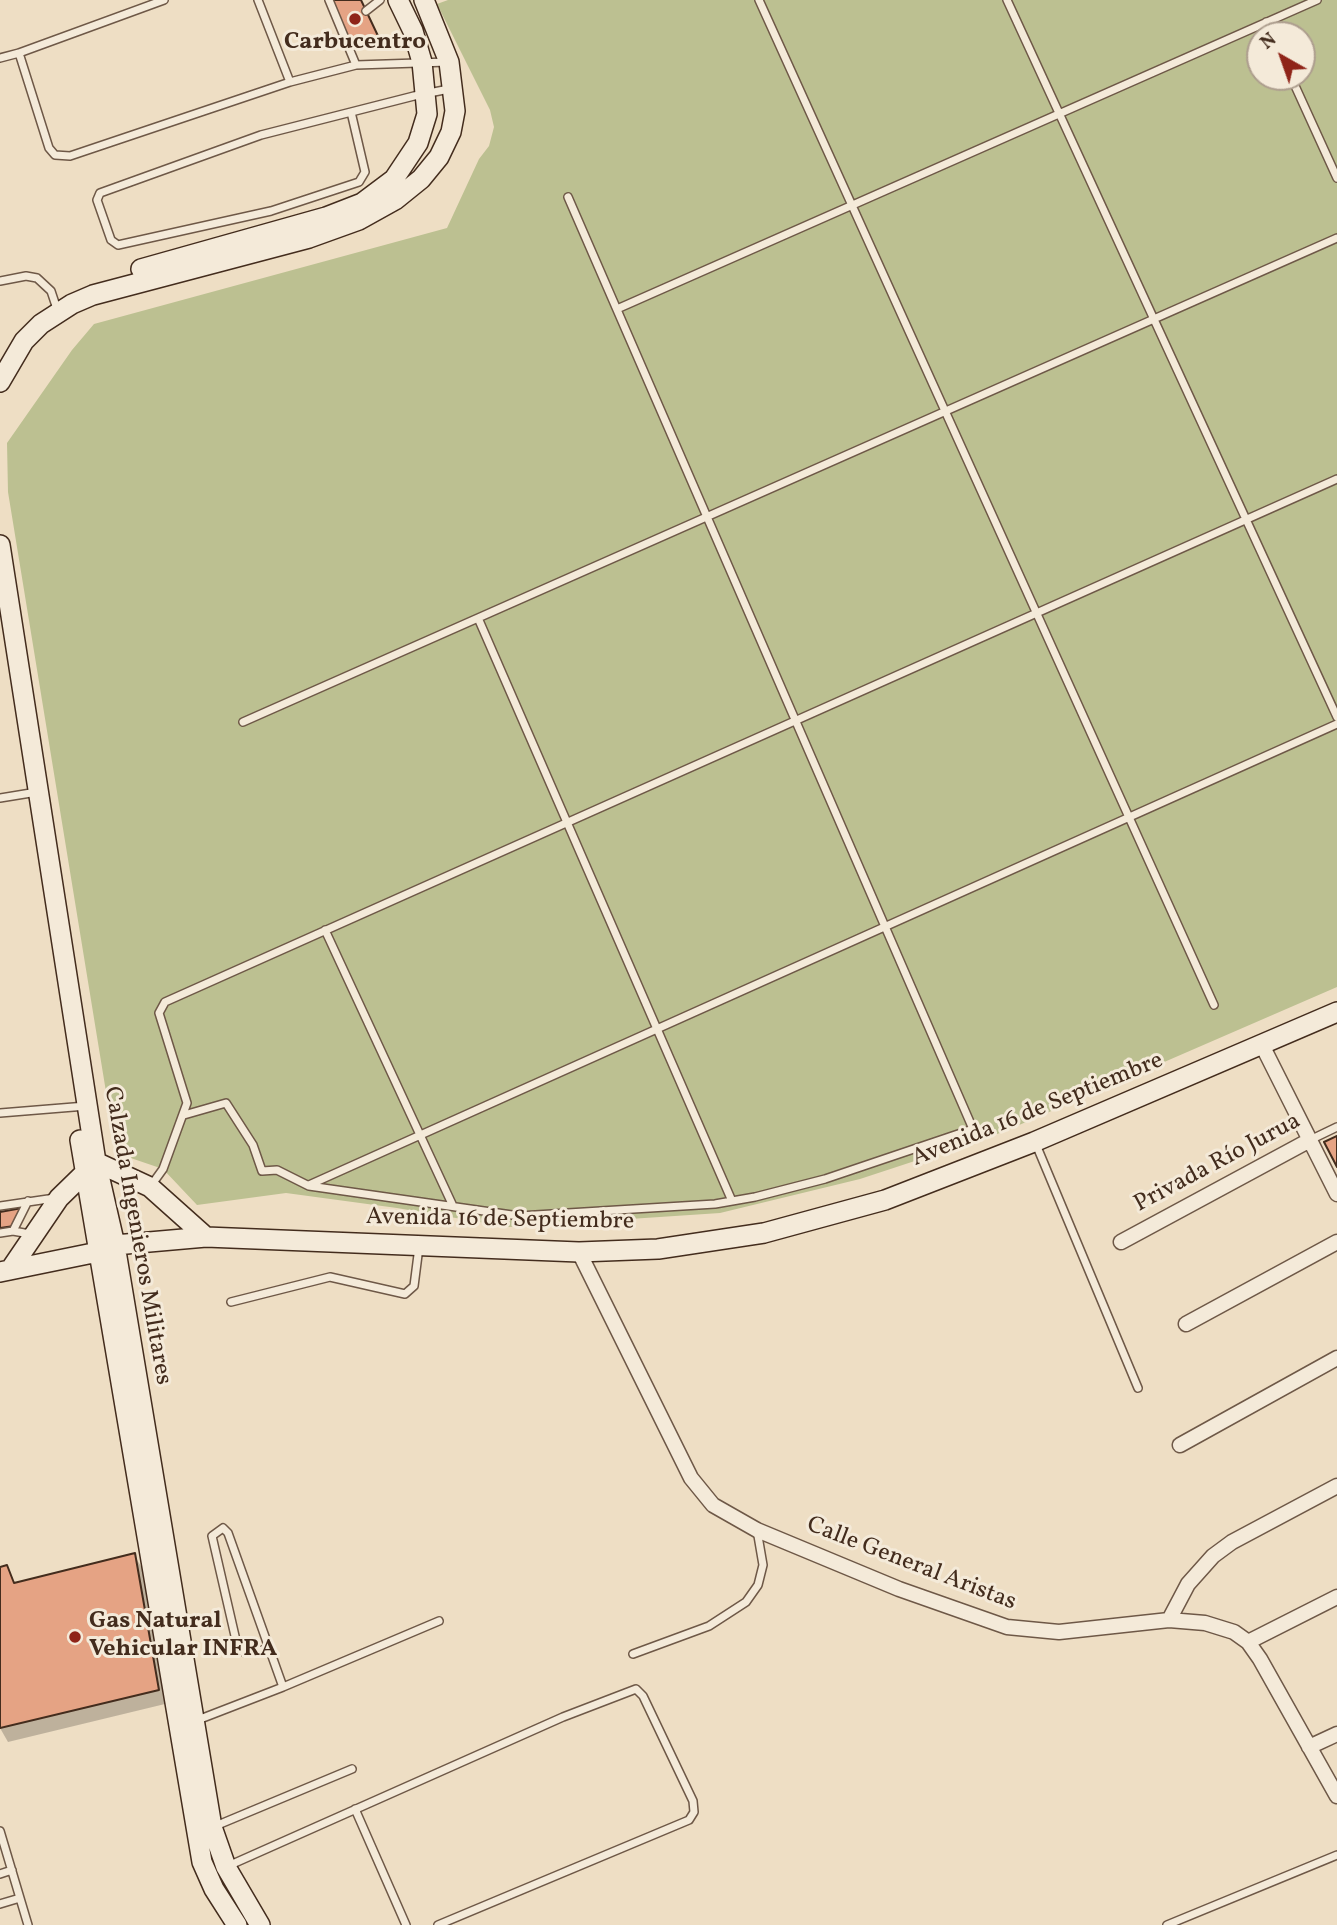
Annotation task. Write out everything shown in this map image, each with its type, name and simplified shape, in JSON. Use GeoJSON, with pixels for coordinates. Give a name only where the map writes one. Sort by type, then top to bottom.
{"type":"FeatureCollection","features":[{"type":"Feature","properties":{"kind":"main road"},"geometry":{"type":"LineString","coordinates":[[0,361],[21,328],[99,281],[326,218],[362,203],[394,179],[410,159],[427,114],[422,62],[413,31],[398,0]]}},
{"type":"Feature","properties":{"kind":"main road"},"geometry":{"type":"LineString","coordinates":[[0,382],[24,341],[56,306],[309,238],[359,220],[396,200],[421,179],[439,156],[451,132],[454,88],[449,62],[424,0]]}},
{"type":"Feature","properties":{"kind":"main road","name":"Calzada Ingenieros Militares"},"geometry":{"type":"LineString","coordinates":[[0,545],[90,1168],[195,1721],[212,1827],[226,1867],[260,1925]]}},
{"type":"Feature","properties":{"kind":"main road","name":"Calzada Ingenieros Militares"},"geometry":{"type":"LineString","coordinates":[[0,617],[34,792]]}},
{"type":"Feature","properties":{"kind":"main road","name":"Avenida 16 de Septiembre"},"geometry":{"type":"LineString","coordinates":[[5,1271],[107,1248],[206,1237],[579,1252],[658,1249],[764,1233],[885,1200],[1034,1142],[1337,1012]]}},
{"type":"Feature","properties":{"kind":"main road"},"geometry":{"type":"LineString","coordinates":[[5,1271],[23,1233],[90,1168],[150,1187],[206,1237]]}},
{"type":"Feature","properties":{"kind":"main road","name":"Calzada Ingenieros Militares"},"geometry":{"type":"LineString","coordinates":[[107,1248],[202,1863],[214,1889],[237,1925]]}},
{"type":"Feature","properties":{"kind":"street"},"geometry":{"type":"LineString","coordinates":[[1262,1045],[1337,1194]]}},
{"type":"Feature","properties":{"kind":"street","name":"Privada Río Jurua"},"geometry":{"type":"LineString","coordinates":[[1121,1242],[1310,1140]]}},
{"type":"Feature","properties":{"kind":"street"},"geometry":{"type":"LineString","coordinates":[[1186,1324],[1337,1241]]}},
{"type":"Feature","properties":{"kind":"street","name":"Calle General Aristas"},"geometry":{"type":"LineString","coordinates":[[579,1252],[691,1478],[713,1506],[757,1530],[899,1589],[1007,1627],[1059,1632],[1169,1620],[1217,1626],[1234,1632],[1248,1642]]}},
{"type":"Feature","properties":{"kind":"street"},"geometry":{"type":"LineString","coordinates":[[1180,1445],[1337,1358]]}},
{"type":"Feature","properties":{"kind":"street"},"geometry":{"type":"LineString","coordinates":[[1169,1620],[1188,1584],[1213,1556],[1232,1542],[1337,1486]]}},
{"type":"Feature","properties":{"kind":"street"},"geometry":{"type":"LineString","coordinates":[[1337,1597],[1248,1642],[1337,1796]]}},
{"type":"Feature","properties":{"kind":"street"},"geometry":{"type":"LineString","coordinates":[[1309,1747],[1337,1734]]}},
{"type":"Feature","properties":{"kind":"lane"},"geometry":{"type":"LineString","coordinates":[[0,58],[151,2],[164,0]]}},
{"type":"Feature","properties":{"kind":"lane"},"geometry":{"type":"LineString","coordinates":[[258,0],[290,82]]}},
{"type":"Feature","properties":{"kind":"lane"},"geometry":{"type":"LineString","coordinates":[[329,0],[343,28],[356,65]]}},
{"type":"Feature","properties":{"kind":"lane"},"geometry":{"type":"LineString","coordinates":[[366,11],[380,0]]}},
{"type":"Feature","properties":{"kind":"lane"},"geometry":{"type":"LineString","coordinates":[[759,0],[1214,1005]]}},
{"type":"Feature","properties":{"kind":"lane"},"geometry":{"type":"LineString","coordinates":[[1007,0],[1337,717]]}},
{"type":"Feature","properties":{"kind":"lane"},"geometry":{"type":"LineString","coordinates":[[1268,21],[1317,0]]}},
{"type":"Feature","properties":{"kind":"lane"},"geometry":{"type":"LineString","coordinates":[[617,309],[1246,31]]}},
{"type":"Feature","properties":{"kind":"lane"},"geometry":{"type":"LineString","coordinates":[[19,53],[49,148],[62,158],[290,82],[356,65],[449,62]]}},
{"type":"Feature","properties":{"kind":"lane"},"geometry":{"type":"LineString","coordinates":[[351,112],[365,172],[359,182],[271,211],[118,246],[111,240],[97,200],[100,193],[261,135],[351,112],[426,93],[454,88]]}},
{"type":"Feature","properties":{"kind":"lane"},"geometry":{"type":"LineString","coordinates":[[1297,91],[1337,178]]}},
{"type":"Feature","properties":{"kind":"lane"},"geometry":{"type":"LineString","coordinates":[[184,1115],[226,1103],[253,1145],[262,1171],[277,1170],[309,1185],[519,1216],[732,1200],[825,1179],[973,1129],[568,197]]}},
{"type":"Feature","properties":{"kind":"lane"},"geometry":{"type":"LineString","coordinates":[[243,722],[1337,239]]}},
{"type":"Feature","properties":{"kind":"lane"},"geometry":{"type":"LineString","coordinates":[[0,281],[26,276],[37,278],[46,283],[56,306]]}},
{"type":"Feature","properties":{"kind":"lane"},"geometry":{"type":"LineString","coordinates":[[150,1187],[163,1168],[184,1115],[186,1091],[159,1013],[165,1002],[1337,479]]}},
{"type":"Feature","properties":{"kind":"lane"},"geometry":{"type":"LineString","coordinates":[[478,618],[732,1200]]}},
{"type":"Feature","properties":{"kind":"lane"},"geometry":{"type":"LineString","coordinates":[[309,1185],[1337,724]]}},
{"type":"Feature","properties":{"kind":"lane"},"geometry":{"type":"LineString","coordinates":[[0,798],[34,792]]}},
{"type":"Feature","properties":{"kind":"lane"},"geometry":{"type":"LineString","coordinates":[[325,930],[453,1206]]}},
{"type":"Feature","properties":{"kind":"lane"},"geometry":{"type":"LineString","coordinates":[[0,1113],[82,1106]]}},
{"type":"Feature","properties":{"kind":"lane","name":"Privada Río Jurua"},"geometry":{"type":"LineString","coordinates":[[1310,1140],[1337,1127]]}},
{"type":"Feature","properties":{"kind":"lane"},"geometry":{"type":"LineString","coordinates":[[1034,1142],[1138,1388]]}},
{"type":"Feature","properties":{"kind":"lane"},"geometry":{"type":"LineString","coordinates":[[0,1206],[59,1198]]}},
{"type":"Feature","properties":{"kind":"lane"},"geometry":{"type":"LineString","coordinates":[[0,1233],[23,1233],[28,1202]]}},
{"type":"Feature","properties":{"kind":"lane"},"geometry":{"type":"LineString","coordinates":[[231,1302],[330,1277],[405,1294],[414,1286],[419,1245]]}},
{"type":"Feature","properties":{"kind":"lane"},"geometry":{"type":"LineString","coordinates":[[269,1649],[245,1653],[237,1648],[212,1536],[223,1528],[228,1533],[283,1688]]}},
{"type":"Feature","properties":{"kind":"lane"},"geometry":{"type":"LineString","coordinates":[[633,1654],[709,1626],[746,1602],[758,1585],[763,1565],[757,1530]]}},
{"type":"Feature","properties":{"kind":"lane"},"geometry":{"type":"LineString","coordinates":[[195,1721],[283,1688],[439,1621]]}},
{"type":"Feature","properties":{"kind":"lane"},"geometry":{"type":"LineString","coordinates":[[226,1867],[625,1690],[636,1689],[643,1696],[693,1801],[695,1812],[689,1820],[438,1925]]}},
{"type":"Feature","properties":{"kind":"lane"},"geometry":{"type":"LineString","coordinates":[[212,1827],[352,1769]]}},
{"type":"Feature","properties":{"kind":"lane"},"geometry":{"type":"LineString","coordinates":[[355,1810],[406,1925]]}},
{"type":"Feature","properties":{"kind":"lane"},"geometry":{"type":"LineString","coordinates":[[0,1831],[28,1925]]}},
{"type":"Feature","properties":{"kind":"lane"},"geometry":{"type":"LineString","coordinates":[[1167,1925],[1337,1855]]}},
{"type":"Feature","properties":{"kind":"lane"},"geometry":{"type":"LineString","coordinates":[[0,1874],[12,1870]]}},
{"type":"Feature","properties":{"kind":"lane"},"geometry":{"type":"LineString","coordinates":[[0,1904],[20,1898]]}},
{"type":"Feature","properties":{"kind":"green space"},"geometry":{"type":"Polygon","coordinates":[[[448,0],[1337,0],[1337,987],[1003,1132],[860,1179],[720,1213],[509,1227],[286,1193],[197,1205],[163,1169],[116,1153],[8,492],[7,443],[72,350],[94,324],[447,228],[479,159],[489,146],[494,127],[490,110],[437,4],[448,0]]]}},
{"type":"Feature","properties":{"kind":"building","name":"Carbucentro"},"geometry":{"type":"Polygon","coordinates":[[[332,0],[361,0],[379,38],[353,49],[332,0]]]}},
{"type":"Feature","properties":{"kind":"building"},"geometry":{"type":"Polygon","coordinates":[[[1337,1136],[1337,1167],[1324,1142],[1337,1136]]]}},
{"type":"Feature","properties":{"kind":"building"},"geometry":{"type":"Polygon","coordinates":[[[22,1208],[14,1226],[0,1228],[0,1212],[22,1208]]]}},
{"type":"Feature","properties":{"kind":"building","name":"Gas Natural Vehicular INFRA"},"geometry":{"type":"Polygon","coordinates":[[[135,1553],[159,1690],[0,1728],[0,1567],[7,1565],[14,1583],[135,1553]]]}},
{"type":"Feature","properties":{"kind":"place","name":"Carbucentro"},"geometry":{"type":"Point","coordinates":[355,19]}},
{"type":"Feature","properties":{"kind":"place","name":"Gas Natural Vehicular INFRA"},"geometry":{"type":"Point","coordinates":[75,1637]}}]}
